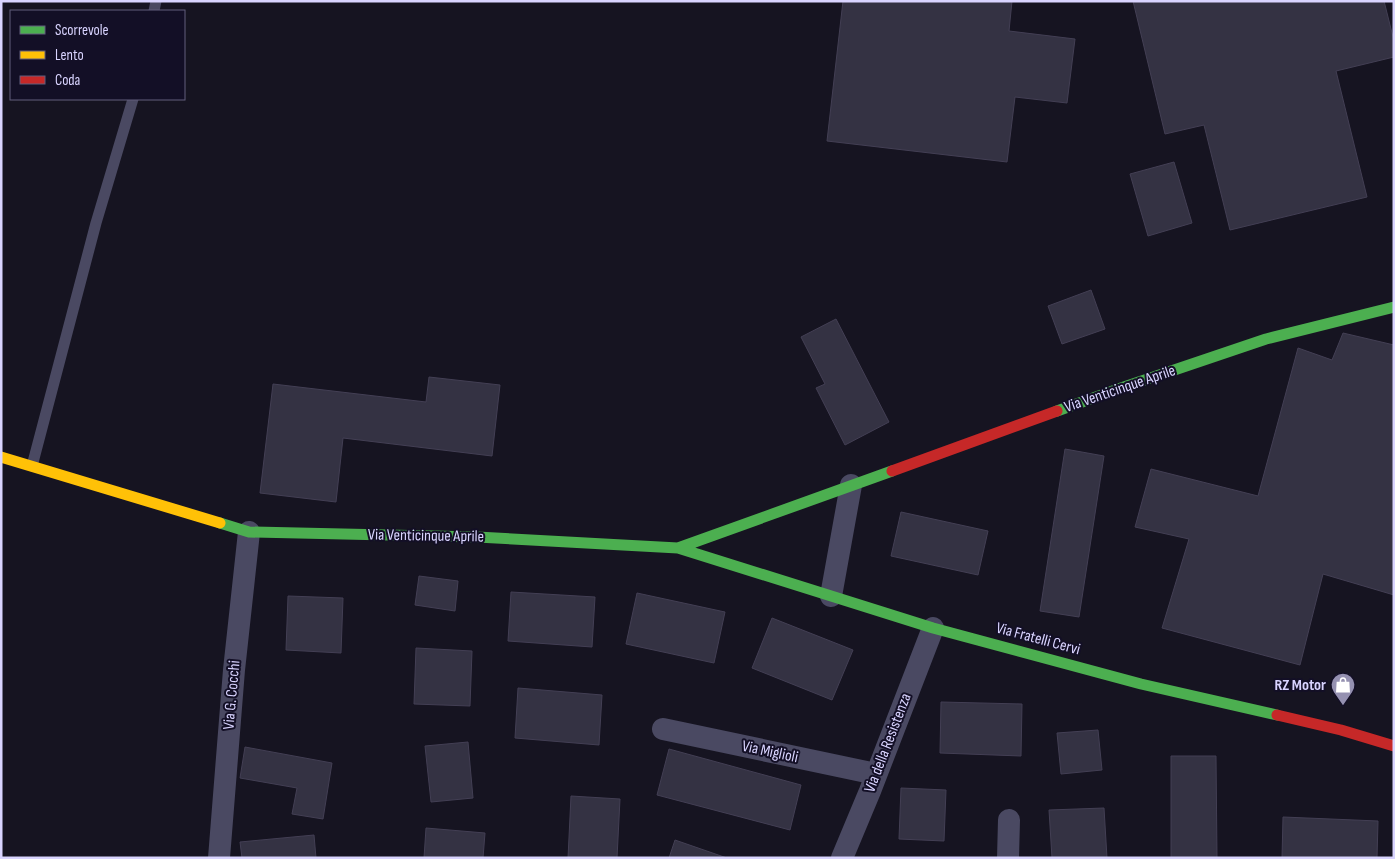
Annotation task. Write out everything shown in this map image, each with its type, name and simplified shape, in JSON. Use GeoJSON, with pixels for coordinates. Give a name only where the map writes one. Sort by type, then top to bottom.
{"type":"FeatureCollection","features":[{"type":"Feature","properties":{"kind":"street","name":"Via Venticinque Aprile"},"geometry":{"type":"LineString","coordinates":[[1,457],[249,532],[477,537],[678,548],[1124,387],[1266,338],[1394,307]]}},
{"type":"Feature","properties":{"kind":"street"},"geometry":{"type":"LineString","coordinates":[[830,596],[851,486]]}},
{"type":"Feature","properties":{"kind":"street","name":"Via G. Cocchi"},"geometry":{"type":"LineString","coordinates":[[219,858],[234,670],[249,532]]}},
{"type":"Feature","properties":{"kind":"street","name":"Via Fratelli Cervi"},"geometry":{"type":"LineString","coordinates":[[678,548],[933,628],[1141,684],[1341,730],[1394,746]]}},
{"type":"Feature","properties":{"kind":"street","name":"Via della Resistenza"},"geometry":{"type":"LineString","coordinates":[[842,858],[933,628]]}},
{"type":"Feature","properties":{"kind":"street","name":"Via Miglioli"},"geometry":{"type":"LineString","coordinates":[[663,729],[876,774]]}},
{"type":"Feature","properties":{"kind":"street"},"geometry":{"type":"LineString","coordinates":[[1008,858],[1009,820]]}},
{"type":"Feature","properties":{"kind":"lane"},"geometry":{"type":"LineString","coordinates":[[32,466],[96,222],[133,100]]}},
{"type":"Feature","properties":{"kind":"building"},"geometry":{"type":"Polygon","coordinates":[[[843,1],[1012,1],[1009,31],[1075,39],[1067,103],[1015,97],[1007,162],[827,141],[843,1]]]}},
{"type":"Feature","properties":{"kind":"building"},"geometry":{"type":"Polygon","coordinates":[[[1133,1],[1384,1],[1394,41],[1394,57],[1336,71],[1367,197],[1230,230],[1204,125],[1165,134],[1133,1]]]}},
{"type":"Feature","properties":{"kind":"building"},"geometry":{"type":"Polygon","coordinates":[[[1174,162],[1192,223],[1148,236],[1130,174],[1174,162]]]}},
{"type":"Feature","properties":{"kind":"building"},"geometry":{"type":"Polygon","coordinates":[[[1091,290],[1105,329],[1062,344],[1048,306],[1091,290]]]}},
{"type":"Feature","properties":{"kind":"building"},"geometry":{"type":"Polygon","coordinates":[[[836,319],[889,422],[845,445],[816,388],[825,384],[801,337],[836,319]]]}},
{"type":"Feature","properties":{"kind":"building"},"geometry":{"type":"Polygon","coordinates":[[[1343,333],[1394,345],[1394,595],[1323,574],[1300,665],[1162,628],[1189,539],[1135,527],[1151,469],[1258,496],[1298,348],[1332,360],[1343,333]]]}},
{"type":"Feature","properties":{"kind":"building"},"geometry":{"type":"Polygon","coordinates":[[[429,377],[500,385],[492,456],[343,438],[336,502],[260,493],[273,384],[426,402],[429,377]]]}},
{"type":"Feature","properties":{"kind":"building"},"geometry":{"type":"Polygon","coordinates":[[[1065,449],[1104,456],[1079,617],[1040,611],[1065,449]]]}},
{"type":"Feature","properties":{"kind":"building"},"geometry":{"type":"Polygon","coordinates":[[[901,512],[988,531],[978,575],[891,556],[901,512]]]}},
{"type":"Feature","properties":{"kind":"building"},"geometry":{"type":"Polygon","coordinates":[[[419,576],[458,581],[455,611],[415,605],[419,576]]]}},
{"type":"Feature","properties":{"kind":"building"},"geometry":{"type":"Polygon","coordinates":[[[511,592],[595,597],[592,647],[508,641],[511,592]]]}},
{"type":"Feature","properties":{"kind":"building"},"geometry":{"type":"Polygon","coordinates":[[[637,593],[725,612],[714,663],[626,644],[637,593]]]}},
{"type":"Feature","properties":{"kind":"building"},"geometry":{"type":"Polygon","coordinates":[[[288,596],[343,598],[341,653],[286,650],[288,596]]]}},
{"type":"Feature","properties":{"kind":"building"},"geometry":{"type":"Polygon","coordinates":[[[772,618],[853,650],[832,700],[752,668],[772,618]]]}},
{"type":"Feature","properties":{"kind":"building"},"geometry":{"type":"Polygon","coordinates":[[[416,648],[472,651],[470,706],[414,704],[416,648]]]}},
{"type":"Feature","properties":{"kind":"building"},"geometry":{"type":"Polygon","coordinates":[[[518,688],[602,695],[599,745],[515,738],[518,688]]]}},
{"type":"Feature","properties":{"kind":"building"},"geometry":{"type":"Polygon","coordinates":[[[941,702],[1022,704],[1021,756],[940,753],[941,702]]]}},
{"type":"Feature","properties":{"kind":"building"},"geometry":{"type":"Polygon","coordinates":[[[1098,730],[1102,770],[1061,774],[1057,733],[1098,730]]]}},
{"type":"Feature","properties":{"kind":"building"},"geometry":{"type":"Polygon","coordinates":[[[468,742],[473,798],[431,802],[425,746],[468,742]]]}},
{"type":"Feature","properties":{"kind":"building"},"geometry":{"type":"Polygon","coordinates":[[[245,747],[332,763],[323,819],[292,814],[297,788],[240,778],[245,747]]]}},
{"type":"Feature","properties":{"kind":"building"},"geometry":{"type":"Polygon","coordinates":[[[669,749],[801,785],[790,830],[657,795],[669,749]]]}},
{"type":"Feature","properties":{"kind":"building"},"geometry":{"type":"Polygon","coordinates":[[[1171,756],[1216,756],[1217,858],[1171,858],[1171,756]]]}},
{"type":"Feature","properties":{"kind":"building"},"geometry":{"type":"Polygon","coordinates":[[[901,788],[946,790],[944,841],[899,839],[901,788]]]}},
{"type":"Feature","properties":{"kind":"building"},"geometry":{"type":"Polygon","coordinates":[[[571,796],[620,799],[617,858],[568,858],[571,796]]]}},
{"type":"Feature","properties":{"kind":"building"},"geometry":{"type":"Polygon","coordinates":[[[1104,808],[1107,858],[1052,858],[1049,810],[1104,808]]]}},
{"type":"Feature","properties":{"kind":"building"},"geometry":{"type":"Polygon","coordinates":[[[1283,817],[1378,821],[1377,858],[1282,858],[1283,817]]]}},
{"type":"Feature","properties":{"kind":"building"},"geometry":{"type":"Polygon","coordinates":[[[426,828],[485,833],[483,858],[424,858],[426,828]]]}},
{"type":"Feature","properties":{"kind":"building"},"geometry":{"type":"Polygon","coordinates":[[[314,835],[316,858],[242,858],[240,842],[314,835]]]}},
{"type":"Feature","properties":{"kind":"building"},"geometry":{"type":"Polygon","coordinates":[[[675,840],[727,858],[669,858],[675,840]]]}},
{"type":"Feature","properties":{"kind":"traffic: fast"},"geometry":{"type":"LineString","coordinates":[[1057,411],[1266,339],[1394,307]]}},
{"type":"Feature","properties":{"kind":"traffic: fast"},"geometry":{"type":"LineString","coordinates":[[220,523],[249,532],[477,537],[678,548],[892,471]]}},
{"type":"Feature","properties":{"kind":"traffic: fast"},"geometry":{"type":"LineString","coordinates":[[678,548],[933,628],[1141,684],[1277,715]]}},
{"type":"Feature","properties":{"kind":"traffic: slow"},"geometry":{"type":"LineString","coordinates":[[1,457],[220,523]]}},
{"type":"Feature","properties":{"kind":"traffic: jam"},"geometry":{"type":"LineString","coordinates":[[892,471],[1057,411]]}},
{"type":"Feature","properties":{"kind":"traffic: jam"},"geometry":{"type":"LineString","coordinates":[[1277,715],[1341,730],[1394,746]]}},
{"type":"Feature","properties":{"kind":"place","name":"RZ Motor"},"geometry":{"type":"Point","coordinates":[1343,706]}}]}
